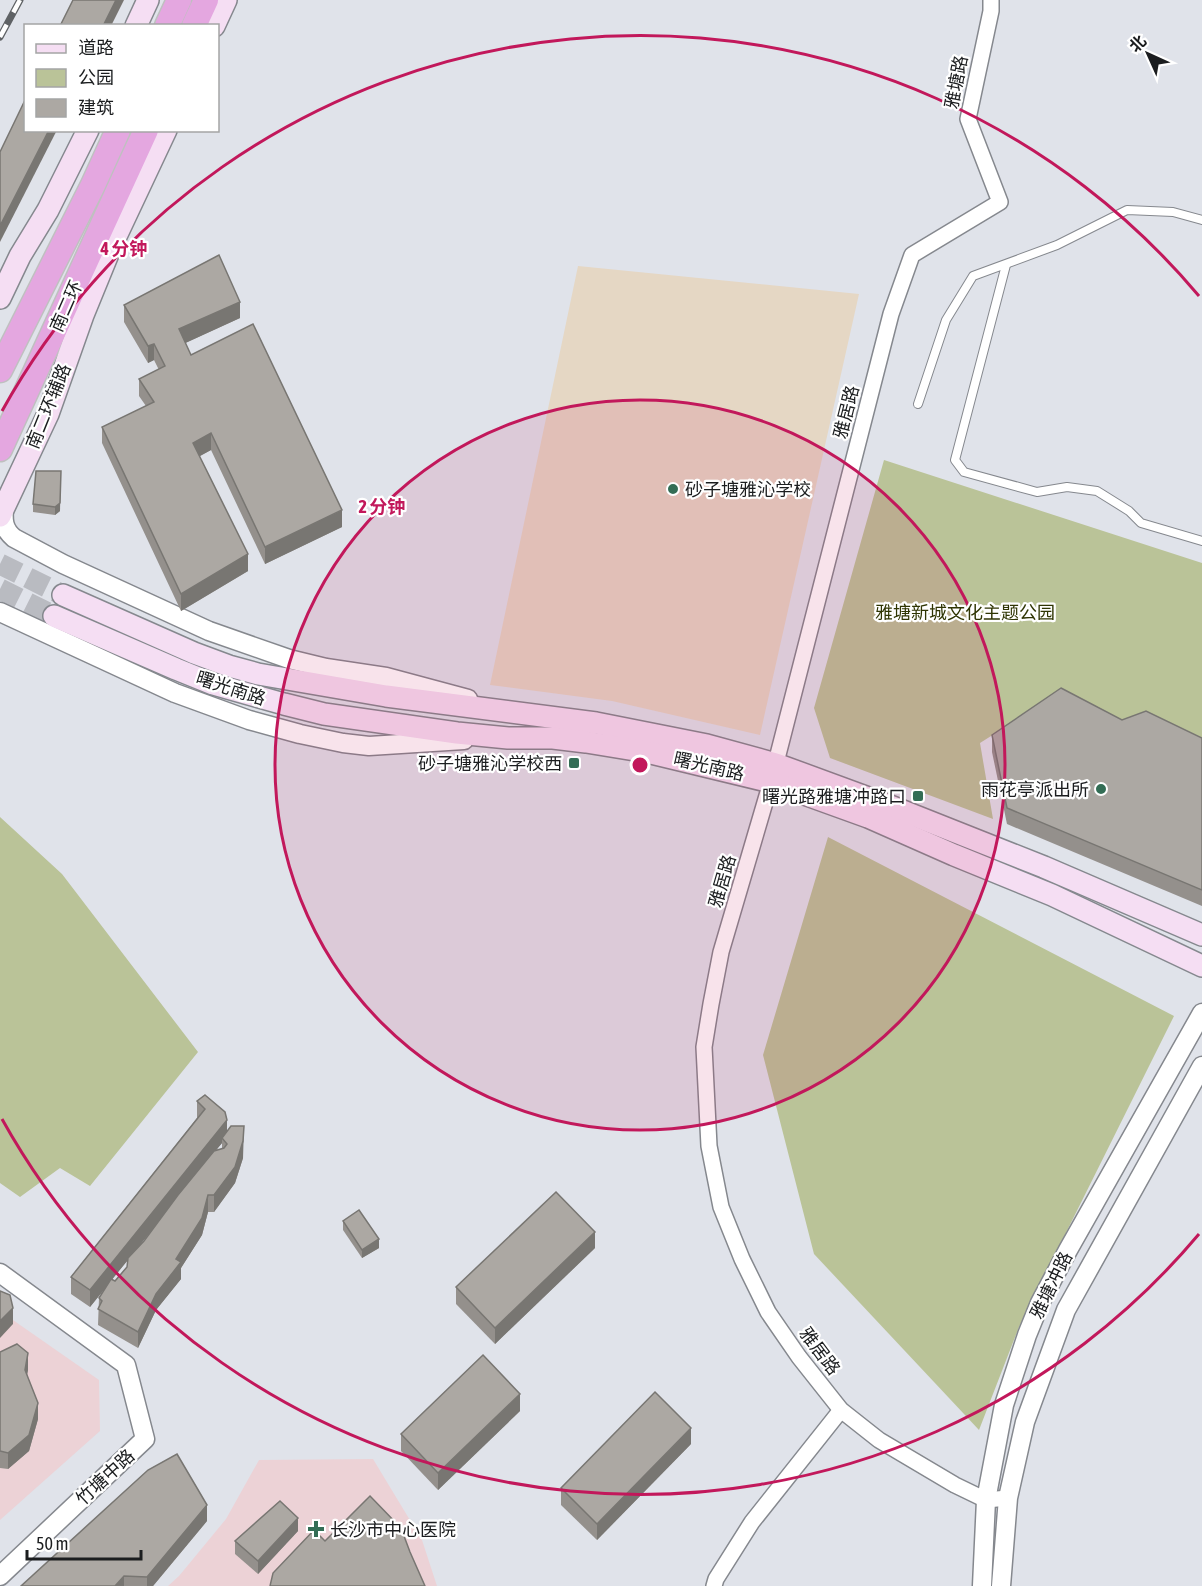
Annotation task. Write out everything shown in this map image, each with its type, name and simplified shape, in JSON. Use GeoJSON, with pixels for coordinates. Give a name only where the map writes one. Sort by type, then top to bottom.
{"type":"FeatureCollection","features":[{"type":"Feature","properties":{"kind":"highway"},"geometry":{"type":"LineString","coordinates":[[168,24],[179,0]]}},
{"type":"Feature","properties":{"kind":"highway"},"geometry":{"type":"LineString","coordinates":[[195,24],[206,0]]}},
{"type":"Feature","properties":{"kind":"highway","name":"南二环"},"geometry":{"type":"LineString","coordinates":[[0,370],[117,132]]}},
{"type":"Feature","properties":{"kind":"highway","name":"南二环"},"geometry":{"type":"LineString","coordinates":[[0,449],[145,132]]}},
{"type":"Feature","properties":{"kind":"main road"},"geometry":{"type":"LineString","coordinates":[[137,24],[148,0]]}},
{"type":"Feature","properties":{"kind":"main road"},"geometry":{"type":"LineString","coordinates":[[215,24],[226,0]]}},
{"type":"Feature","properties":{"kind":"main road"},"geometry":{"type":"LineString","coordinates":[[0,298],[87,132]]}},
{"type":"Feature","properties":{"kind":"main road","name":"南二环辅路"},"geometry":{"type":"LineString","coordinates":[[2,511],[48,414],[83,315],[110,249],[165,132]]}},
{"type":"Feature","properties":{"kind":"main road","name":"曙光南路"},"geometry":{"type":"LineString","coordinates":[[63,595],[194,653],[258,674],[386,696],[596,723],[743,754],[774,773],[954,855],[1052,895],[1202,966]]}},
{"type":"Feature","properties":{"kind":"main road","name":"曙光南路"},"geometry":{"type":"LineString","coordinates":[[54,616],[213,684],[324,714],[508,738],[553,738],[774,773],[885,804],[1044,867],[1202,935]]}},
{"type":"Feature","properties":{"kind":"street","name":"雅塘路"},"geometry":{"type":"LineString","coordinates":[[991,0],[991,11],[968,119],[1000,202]]}},
{"type":"Feature","properties":{"kind":"street","name":"雅居路"},"geometry":{"type":"LineString","coordinates":[[986,1500],[955,1485],[879,1440],[841,1410],[799,1357],[768,1312],[742,1259],[721,1207],[709,1146],[704,1047],[721,952],[774,773],[891,314],[912,255],[1000,202]]}},
{"type":"Feature","properties":{"kind":"street"},"geometry":{"type":"LineString","coordinates":[[2,511],[4,526],[14,538],[63,564],[209,632],[289,659],[326,668],[386,677],[513,712]]}},
{"type":"Feature","properties":{"kind":"street"},"geometry":{"type":"LineString","coordinates":[[0,612],[175,693],[249,720],[300,734],[369,746],[508,738]]}},
{"type":"Feature","properties":{"kind":"street","name":"雅塘冲路"},"geometry":{"type":"LineString","coordinates":[[982,1586],[986,1500],[1004,1406],[1020,1353],[1040,1303],[1073,1240],[1202,1013]]}},
{"type":"Feature","properties":{"kind":"street","name":"雅塘冲路"},"geometry":{"type":"LineString","coordinates":[[1001,1586],[1008,1498],[1025,1422],[1066,1310],[1202,1066]]}},
{"type":"Feature","properties":{"kind":"street","name":"竹塘中路"},"geometry":{"type":"LineString","coordinates":[[0,1273],[126,1365],[145,1439],[0,1576]]}},
{"type":"Feature","properties":{"kind":"street"},"geometry":{"type":"LineString","coordinates":[[714,1586],[716,1579],[752,1522],[841,1410]]}},
{"type":"Feature","properties":{"kind":"street"},"geometry":{"type":"LineString","coordinates":[[986,1500],[1008,1498]]}},
{"type":"Feature","properties":{"kind":"lane"},"geometry":{"type":"LineString","coordinates":[[918,404],[946,320],[973,276],[1057,245],[1127,210],[1173,212],[1202,220]]}},
{"type":"Feature","properties":{"kind":"lane"},"geometry":{"type":"LineString","coordinates":[[1006,265],[955,460],[964,472],[1037,492],[1067,487],[1097,490],[1129,511],[1141,523],[1202,541]]}},
{"type":"Feature","properties":{"kind":"shaded area","name":"砂子塘雅沁学校"},"geometry":{"type":"Polygon","coordinates":[[[578,266],[859,294],[760,735],[612,701],[490,685],[578,266]]]}},
{"type":"Feature","properties":{"kind":"shaded area"},"geometry":{"type":"Polygon","coordinates":[[[0,1311],[99,1380],[100,1431],[0,1520],[0,1311]]]}},
{"type":"Feature","properties":{"kind":"shaded area","name":"长沙市中心医院"},"geometry":{"type":"Polygon","coordinates":[[[373,1459],[422,1540],[437,1586],[168,1586],[226,1519],[259,1460],[373,1459]]]}},
{"type":"Feature","properties":{"kind":"green space","name":"雅塘新城文化主题公园"},"geometry":{"type":"Polygon","coordinates":[[[884,460],[1202,563],[1202,743],[1122,722],[1064,690],[980,743],[993,819],[830,758],[814,708],[884,460]]]}},
{"type":"Feature","properties":{"kind":"green space"},"geometry":{"type":"Polygon","coordinates":[[[0,817],[62,874],[198,1052],[90,1186],[60,1168],[20,1197],[0,1183],[0,817]]]}},
{"type":"Feature","properties":{"kind":"green space"},"geometry":{"type":"Polygon","coordinates":[[[828,837],[1174,1016],[1019,1327],[979,1430],[814,1254],[763,1055],[828,837]]]}},
{"type":"Feature","properties":{"kind":"building"},"geometry":{"type":"Polygon","coordinates":[[[73,0],[116,0],[104,24],[61,24],[73,0]]]}},
{"type":"Feature","properties":{"kind":"building"},"geometry":{"type":"Polygon","coordinates":[[[24,102],[24,132],[48,132],[0,226],[0,152],[24,102]]]}},
{"type":"Feature","properties":{"kind":"building"},"geometry":{"type":"Polygon","coordinates":[[[219,255],[240,302],[179,329],[191,355],[253,324],[342,510],[265,547],[211,433],[193,443],[248,554],[181,594],[102,427],[154,402],[139,379],[165,366],[154,344],[148,346],[124,305],[219,255]]]}},
{"type":"Feature","properties":{"kind":"building"},"geometry":{"type":"Polygon","coordinates":[[[36,471],[61,471],[60,503],[55,507],[33,504],[36,471]]]}},
{"type":"Feature","properties":{"kind":"building","name":"雨花亭派出所"},"geometry":{"type":"Polygon","coordinates":[[[1061,688],[1122,720],[1146,711],[1202,738],[1202,890],[1007,808],[992,735],[1061,688]]]}},
{"type":"Feature","properties":{"kind":"building"},"geometry":{"type":"Polygon","coordinates":[[[205,1095],[225,1112],[227,1120],[90,1290],[71,1277],[205,1109],[197,1101],[205,1095]]]}},
{"type":"Feature","properties":{"kind":"building"},"geometry":{"type":"Polygon","coordinates":[[[231,1126],[244,1126],[243,1141],[235,1167],[214,1195],[208,1195],[202,1218],[176,1259],[181,1262],[156,1294],[138,1332],[98,1309],[102,1301],[99,1298],[111,1279],[115,1281],[127,1267],[128,1258],[144,1241],[214,1151],[224,1148],[227,1144],[222,1138],[231,1126]]]}},
{"type":"Feature","properties":{"kind":"building"},"geometry":{"type":"Polygon","coordinates":[[[556,1192],[595,1232],[495,1328],[456,1287],[556,1192]]]}},
{"type":"Feature","properties":{"kind":"building"},"geometry":{"type":"Polygon","coordinates":[[[359,1210],[379,1239],[362,1250],[343,1221],[359,1210]]]}},
{"type":"Feature","properties":{"kind":"building"},"geometry":{"type":"Polygon","coordinates":[[[0,1291],[10,1295],[13,1308],[0,1321],[0,1291]]]}},
{"type":"Feature","properties":{"kind":"building"},"geometry":{"type":"Polygon","coordinates":[[[17,1344],[28,1353],[25,1370],[38,1403],[29,1435],[8,1453],[0,1451],[0,1352],[17,1344]]]}},
{"type":"Feature","properties":{"kind":"building"},"geometry":{"type":"Polygon","coordinates":[[[483,1355],[520,1394],[438,1473],[401,1434],[483,1355]]]}},
{"type":"Feature","properties":{"kind":"building"},"geometry":{"type":"Polygon","coordinates":[[[655,1392],[691,1428],[597,1524],[561,1488],[655,1392]]]}},
{"type":"Feature","properties":{"kind":"building"},"geometry":{"type":"Polygon","coordinates":[[[177,1454],[207,1505],[147,1577],[124,1576],[115,1586],[21,1586],[148,1470],[177,1454]]]}},
{"type":"Feature","properties":{"kind":"building"},"geometry":{"type":"Polygon","coordinates":[[[370,1496],[401,1528],[425,1586],[270,1586],[273,1573],[314,1530],[325,1541],[370,1496]]]}},
{"type":"Feature","properties":{"kind":"building"},"geometry":{"type":"Polygon","coordinates":[[[280,1501],[298,1518],[258,1561],[235,1541],[280,1501]]]}},
{"type":"Feature","properties":{"kind":"tunnel"},"geometry":{"type":"LineString","coordinates":[[0,564],[63,595]]}},
{"type":"Feature","properties":{"kind":"tunnel"},"geometry":{"type":"LineString","coordinates":[[0,589],[54,616]]}},
{"type":"Feature","properties":{"kind":"railway"},"geometry":{"type":"LineString","coordinates":[[0,37],[20,0]]}},
{"type":"Feature","properties":{"kind":"place","name":"砂子塘雅沁学校"},"geometry":{"type":"Point","coordinates":[673,489]}},
{"type":"Feature","properties":{"kind":"place","name":"砂子塘雅沁学校西"},"geometry":{"type":"Point","coordinates":[574,763]}},
{"type":"Feature","properties":{"kind":"place","name":"雨花亭派出所"},"geometry":{"type":"Point","coordinates":[1101,789]}},
{"type":"Feature","properties":{"kind":"place","name":"曙光路雅塘冲路口"},"geometry":{"type":"Point","coordinates":[918,796]}},
{"type":"Feature","properties":{"kind":"place","name":"长沙市中心医院"},"geometry":{"type":"Point","coordinates":[316,1529]}}]}
